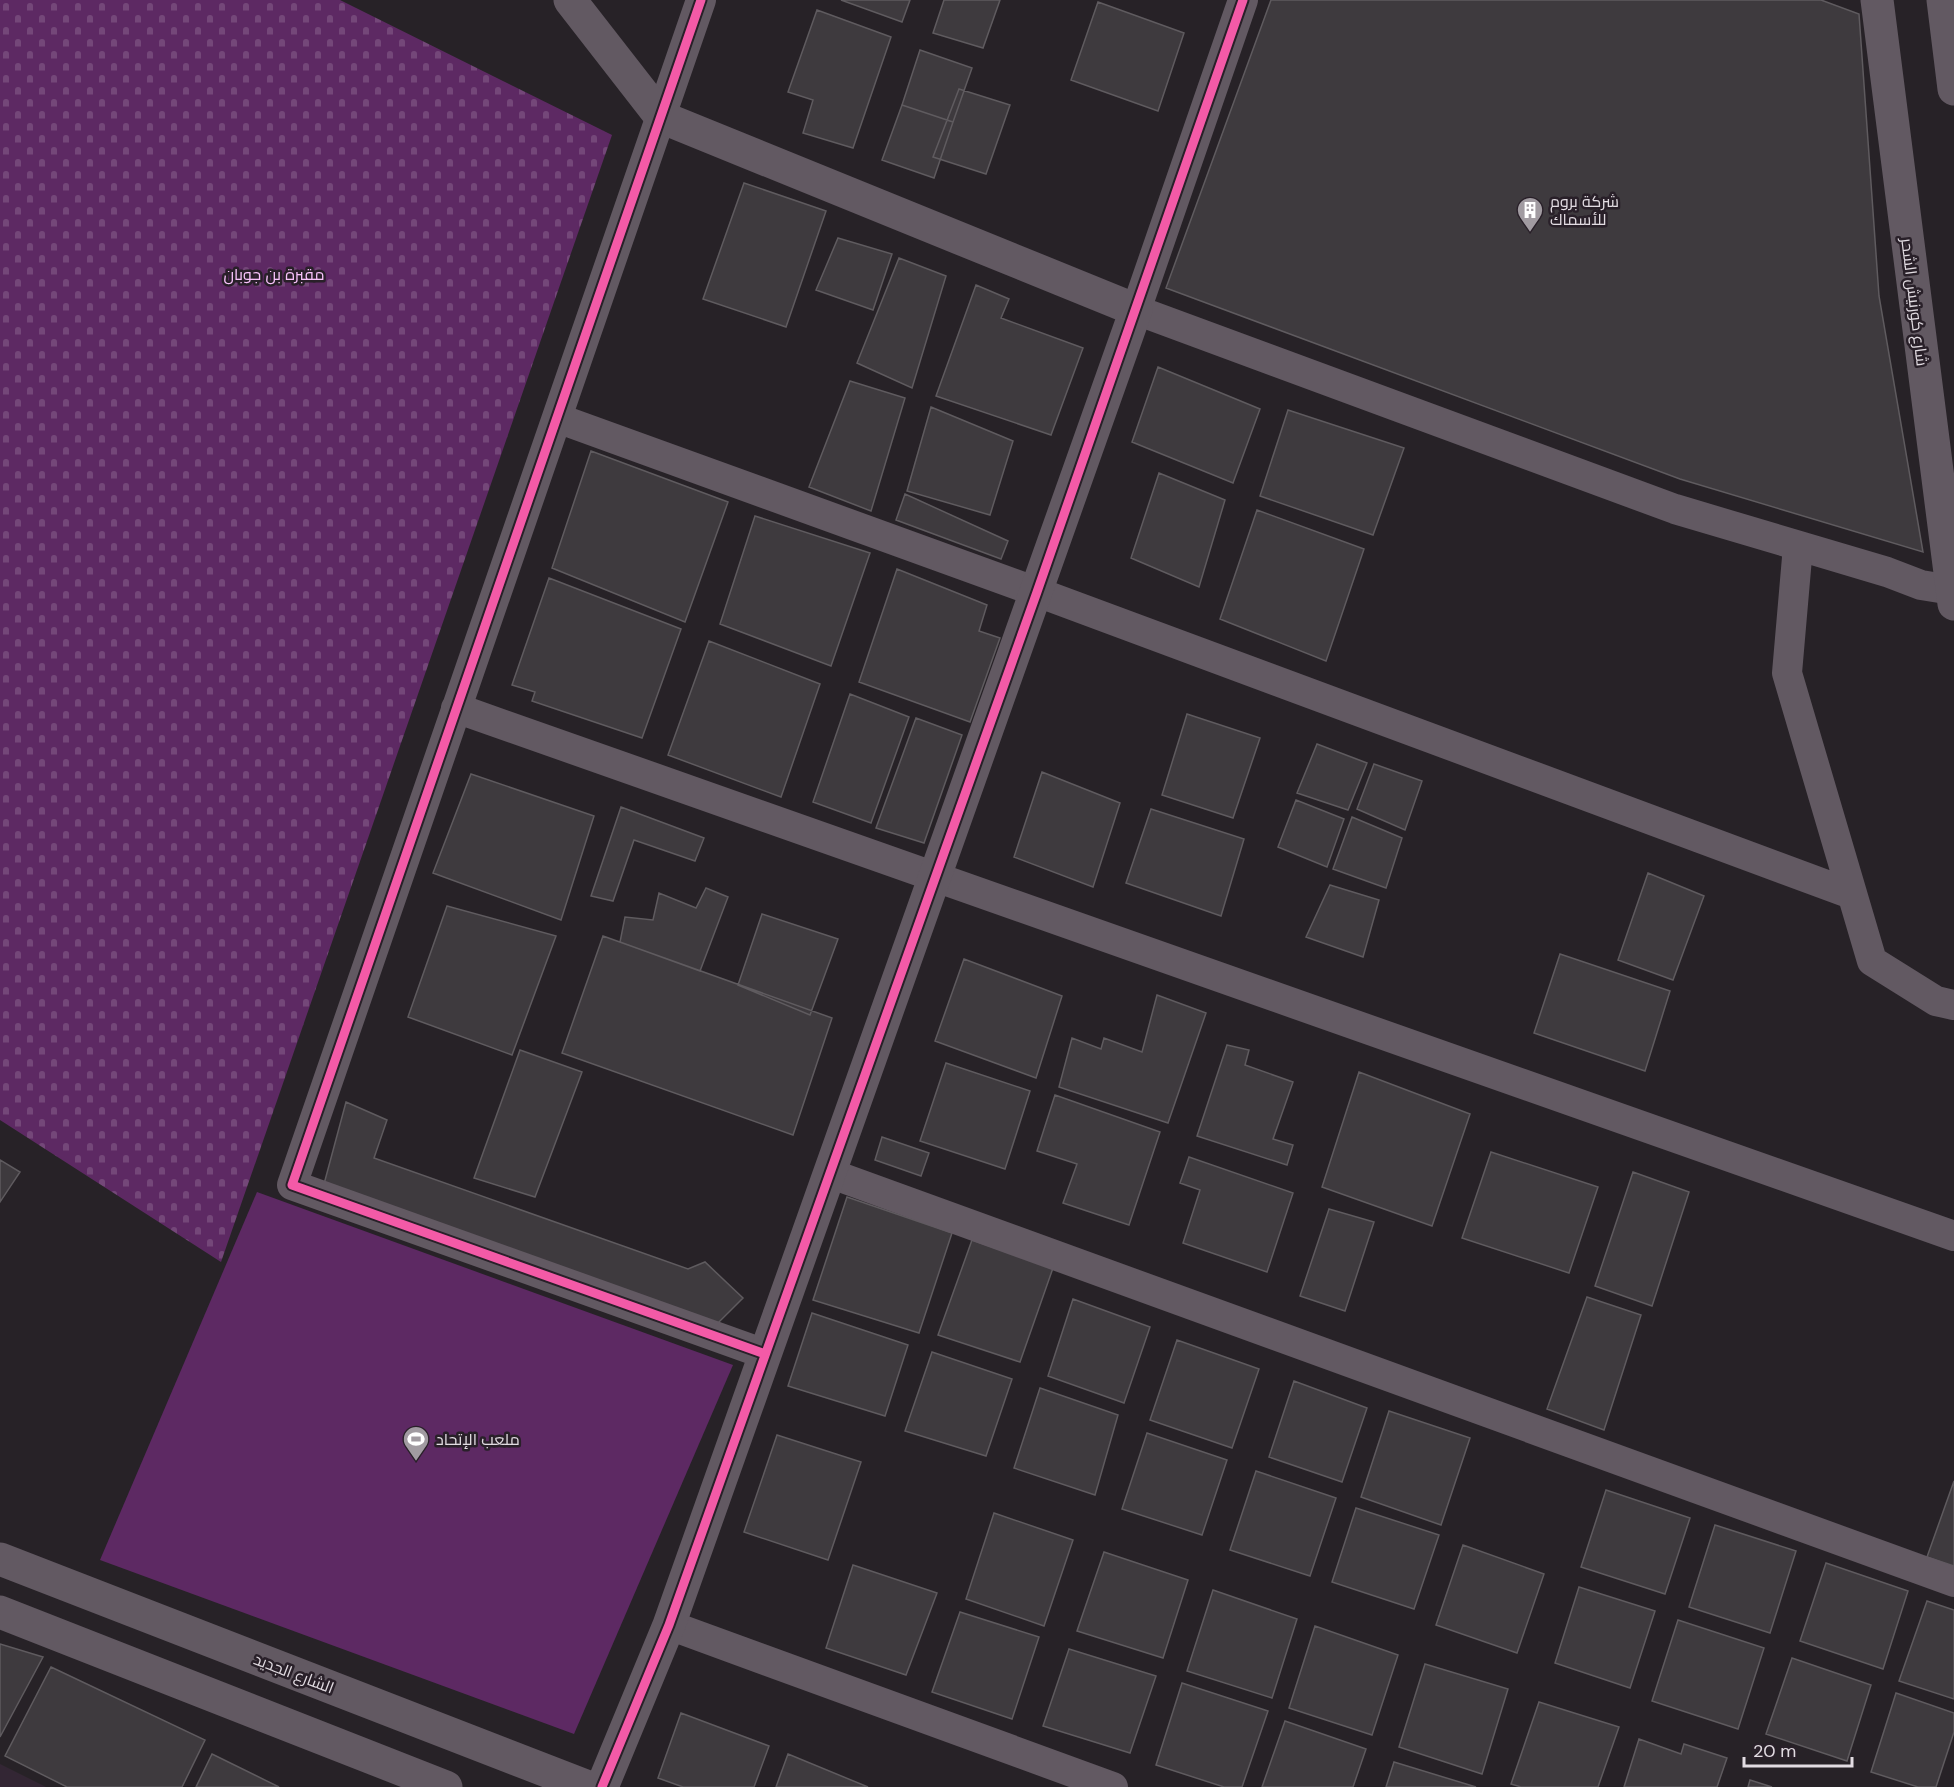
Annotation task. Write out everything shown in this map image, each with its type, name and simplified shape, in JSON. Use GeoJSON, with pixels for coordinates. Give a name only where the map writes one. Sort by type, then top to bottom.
{"type":"FeatureCollection","features":[{"type":"Feature","properties":{"kind":"street"},"geometry":{"type":"LineString","coordinates":[[570,0],[661,117],[1136,310],[1675,509],[1922,585],[1953,597]]}},
{"type":"Feature","properties":{"kind":"street"},"geometry":{"type":"LineString","coordinates":[[701,0],[292,1185],[765,1354]]}},
{"type":"Feature","properties":{"kind":"street"},"geometry":{"type":"LineString","coordinates":[[602,1787],[669,1625],[1037,592],[1243,0]]}},
{"type":"Feature","properties":{"kind":"street","name":"شارع كورنيش الشحر"},"geometry":{"type":"LineString","coordinates":[[1877,0],[1953,597]]}},
{"type":"Feature","properties":{"kind":"street"},"geometry":{"type":"LineString","coordinates":[[1943,0],[1954,89]]}},
{"type":"Feature","properties":{"kind":"street"},"geometry":{"type":"LineString","coordinates":[[557,418],[1037,592],[1851,894]]}},
{"type":"Feature","properties":{"kind":"street"},"geometry":{"type":"LineString","coordinates":[[1798,546],[1787,672],[1872,961],[1936,1001],[1954,1005]]}},
{"type":"Feature","properties":{"kind":"street"},"geometry":{"type":"LineString","coordinates":[[456,708],[1954,1236]]}},
{"type":"Feature","properties":{"kind":"street"},"geometry":{"type":"LineString","coordinates":[[830,1173],[1954,1582]]}},
{"type":"Feature","properties":{"kind":"street","name":"الشارع الجديد"},"geometry":{"type":"LineString","coordinates":[[0,1559],[588,1787]]}},
{"type":"Feature","properties":{"kind":"street"},"geometry":{"type":"LineString","coordinates":[[0,1611],[446,1787]]}},
{"type":"Feature","properties":{"kind":"street"},"geometry":{"type":"LineString","coordinates":[[669,1625],[1113,1787]]}},
{"type":"Feature","properties":{"kind":"shaded area"},"geometry":{"type":"Polygon","coordinates":[[[0,1764],[46,1787],[0,1787],[0,1764]]]}},
{"type":"Feature","properties":{"kind":"green space","name":"مقبرة بن جوبان"},"geometry":{"type":"Polygon","coordinates":[[[0,0],[340,0],[612,135],[221,1262],[0,1120],[0,0]]]}},
{"type":"Feature","properties":{"kind":"green space","name":"ملعب الإتحاد"},"geometry":{"type":"Polygon","coordinates":[[[257,1192],[733,1365],[574,1734],[100,1560],[257,1192]]]}},
{"type":"Feature","properties":{"kind":"building"},"geometry":{"type":"Polygon","coordinates":[[[841,0],[910,0],[902,22],[841,0]]]}},
{"type":"Feature","properties":{"kind":"building"},"geometry":{"type":"Polygon","coordinates":[[[944,0],[1000,0],[983,48],[933,33],[944,0]]]}},
{"type":"Feature","properties":{"kind":"building","name":"شركة بروم للأسماك"},"geometry":{"type":"Polygon","coordinates":[[[1271,0],[1821,0],[1859,14],[1879,296],[1923,552],[1680,479],[1166,288],[1271,0]]]}},
{"type":"Feature","properties":{"kind":"building"},"geometry":{"type":"Polygon","coordinates":[[[1098,2],[1184,33],[1158,111],[1071,80],[1098,2]]]}},
{"type":"Feature","properties":{"kind":"building"},"geometry":{"type":"Polygon","coordinates":[[[817,10],[891,37],[853,148],[803,133],[813,100],[788,92],[817,10]]]}},
{"type":"Feature","properties":{"kind":"building"},"geometry":{"type":"Polygon","coordinates":[[[920,50],[972,68],[953,122],[902,105],[920,50]]]}},
{"type":"Feature","properties":{"kind":"building"},"geometry":{"type":"Polygon","coordinates":[[[959,89],[1010,105],[986,174],[933,157],[959,89]]]}},
{"type":"Feature","properties":{"kind":"building"},"geometry":{"type":"Polygon","coordinates":[[[902,105],[953,122],[934,178],[882,160],[902,105]]]}},
{"type":"Feature","properties":{"kind":"building"},"geometry":{"type":"Polygon","coordinates":[[[744,183],[826,211],[786,327],[703,299],[744,183]]]}},
{"type":"Feature","properties":{"kind":"building"},"geometry":{"type":"Polygon","coordinates":[[[838,238],[892,254],[873,310],[816,290],[838,238]]]}},
{"type":"Feature","properties":{"kind":"building"},"geometry":{"type":"Polygon","coordinates":[[[899,258],[946,276],[912,388],[857,363],[899,258]]]}},
{"type":"Feature","properties":{"kind":"building"},"geometry":{"type":"Polygon","coordinates":[[[976,285],[1009,299],[1001,318],[1083,348],[1051,435],[936,396],[976,285]]]}},
{"type":"Feature","properties":{"kind":"building"},"geometry":{"type":"Polygon","coordinates":[[[1158,367],[1260,409],[1233,483],[1132,442],[1158,367]]]}},
{"type":"Feature","properties":{"kind":"building"},"geometry":{"type":"Polygon","coordinates":[[[850,381],[905,398],[871,511],[809,487],[850,381]]]}},
{"type":"Feature","properties":{"kind":"building"},"geometry":{"type":"Polygon","coordinates":[[[931,407],[1013,441],[990,515],[907,491],[931,407]]]}},
{"type":"Feature","properties":{"kind":"building"},"geometry":{"type":"Polygon","coordinates":[[[1288,410],[1404,448],[1373,535],[1260,496],[1288,410]]]}},
{"type":"Feature","properties":{"kind":"building"},"geometry":{"type":"Polygon","coordinates":[[[591,451],[728,502],[685,622],[552,568],[591,451]]]}},
{"type":"Feature","properties":{"kind":"building"},"geometry":{"type":"Polygon","coordinates":[[[1159,473],[1225,500],[1199,587],[1131,558],[1159,473]]]}},
{"type":"Feature","properties":{"kind":"building"},"geometry":{"type":"Polygon","coordinates":[[[905,494],[1008,541],[1001,559],[896,520],[905,494]]]}},
{"type":"Feature","properties":{"kind":"building"},"geometry":{"type":"Polygon","coordinates":[[[1257,510],[1364,549],[1326,661],[1220,619],[1257,510]]]}},
{"type":"Feature","properties":{"kind":"building"},"geometry":{"type":"Polygon","coordinates":[[[755,516],[870,553],[831,666],[720,624],[755,516]]]}},
{"type":"Feature","properties":{"kind":"building"},"geometry":{"type":"Polygon","coordinates":[[[897,569],[987,605],[979,631],[1000,638],[970,722],[859,682],[897,569]]]}},
{"type":"Feature","properties":{"kind":"building"},"geometry":{"type":"Polygon","coordinates":[[[549,578],[681,629],[642,738],[532,701],[535,692],[512,685],[549,578]]]}},
{"type":"Feature","properties":{"kind":"building"},"geometry":{"type":"Polygon","coordinates":[[[709,641],[820,684],[781,797],[668,755],[709,641]]]}},
{"type":"Feature","properties":{"kind":"building"},"geometry":{"type":"Polygon","coordinates":[[[850,694],[909,717],[871,823],[813,802],[850,694]]]}},
{"type":"Feature","properties":{"kind":"building"},"geometry":{"type":"Polygon","coordinates":[[[1187,714],[1260,738],[1233,818],[1162,795],[1187,714]]]}},
{"type":"Feature","properties":{"kind":"building"},"geometry":{"type":"Polygon","coordinates":[[[916,718],[962,735],[924,843],[876,828],[916,718]]]}},
{"type":"Feature","properties":{"kind":"building"},"geometry":{"type":"Polygon","coordinates":[[[1317,744],[1367,763],[1348,810],[1297,793],[1317,744]]]}},
{"type":"Feature","properties":{"kind":"building"},"geometry":{"type":"Polygon","coordinates":[[[1374,764],[1422,781],[1405,830],[1357,809],[1374,764]]]}},
{"type":"Feature","properties":{"kind":"building"},"geometry":{"type":"Polygon","coordinates":[[[1042,772],[1120,803],[1093,887],[1014,857],[1042,772]]]}},
{"type":"Feature","properties":{"kind":"building"},"geometry":{"type":"Polygon","coordinates":[[[471,774],[594,816],[561,920],[433,873],[471,774]]]}},
{"type":"Feature","properties":{"kind":"building"},"geometry":{"type":"Polygon","coordinates":[[[1296,800],[1344,819],[1327,867],[1278,847],[1296,800]]]}},
{"type":"Feature","properties":{"kind":"building"},"geometry":{"type":"Polygon","coordinates":[[[621,807],[704,838],[695,861],[634,840],[613,901],[591,896],[621,807]]]}},
{"type":"Feature","properties":{"kind":"building"},"geometry":{"type":"Polygon","coordinates":[[[1151,809],[1244,839],[1221,916],[1126,883],[1151,809]]]}},
{"type":"Feature","properties":{"kind":"building"},"geometry":{"type":"Polygon","coordinates":[[[1352,817],[1402,838],[1386,888],[1333,869],[1352,817]]]}},
{"type":"Feature","properties":{"kind":"building"},"geometry":{"type":"Polygon","coordinates":[[[1648,873],[1704,896],[1673,980],[1618,960],[1648,873]]]}},
{"type":"Feature","properties":{"kind":"building"},"geometry":{"type":"Polygon","coordinates":[[[1330,885],[1379,900],[1363,957],[1306,937],[1330,885]]]}},
{"type":"Feature","properties":{"kind":"building"},"geometry":{"type":"Polygon","coordinates":[[[706,888],[728,897],[700,971],[620,942],[625,917],[653,920],[659,893],[696,908],[706,888]]]}},
{"type":"Feature","properties":{"kind":"building"},"geometry":{"type":"Polygon","coordinates":[[[447,906],[556,936],[512,1055],[408,1017],[447,906]]]}},
{"type":"Feature","properties":{"kind":"building"},"geometry":{"type":"Polygon","coordinates":[[[762,914],[838,939],[810,1015],[738,985],[762,914]]]}},
{"type":"Feature","properties":{"kind":"building"},"geometry":{"type":"Polygon","coordinates":[[[603,936],[832,1018],[793,1135],[562,1053],[603,936]]]}},
{"type":"Feature","properties":{"kind":"building"},"geometry":{"type":"Polygon","coordinates":[[[1560,954],[1670,991],[1645,1071],[1534,1033],[1560,954]]]}},
{"type":"Feature","properties":{"kind":"building"},"geometry":{"type":"Polygon","coordinates":[[[964,959],[1062,996],[1036,1078],[935,1041],[964,959]]]}},
{"type":"Feature","properties":{"kind":"building"},"geometry":{"type":"Polygon","coordinates":[[[1157,995],[1206,1013],[1168,1123],[1059,1087],[1072,1038],[1101,1049],[1104,1038],[1142,1052],[1157,995]]]}},
{"type":"Feature","properties":{"kind":"building"},"geometry":{"type":"Polygon","coordinates":[[[1227,1045],[1249,1050],[1245,1065],[1293,1082],[1273,1139],[1293,1145],[1287,1165],[1197,1136],[1227,1045]]]}},
{"type":"Feature","properties":{"kind":"building"},"geometry":{"type":"Polygon","coordinates":[[[520,1050],[582,1072],[535,1197],[474,1178],[520,1050]]]}},
{"type":"Feature","properties":{"kind":"building"},"geometry":{"type":"Polygon","coordinates":[[[946,1063],[1030,1091],[1005,1169],[920,1141],[946,1063]]]}},
{"type":"Feature","properties":{"kind":"building"},"geometry":{"type":"Polygon","coordinates":[[[1359,1072],[1470,1114],[1432,1226],[1322,1187],[1359,1072]]]}},
{"type":"Feature","properties":{"kind":"building"},"geometry":{"type":"Polygon","coordinates":[[[1055,1095],[1160,1132],[1129,1225],[1063,1203],[1077,1164],[1037,1151],[1055,1095]]]}},
{"type":"Feature","properties":{"kind":"building"},"geometry":{"type":"Polygon","coordinates":[[[346,1102],[387,1120],[374,1158],[688,1269],[705,1262],[743,1298],[715,1326],[324,1184],[346,1102]]]}},
{"type":"Feature","properties":{"kind":"building"},"geometry":{"type":"Polygon","coordinates":[[[882,1137],[929,1153],[921,1176],[875,1160],[882,1137]]]}},
{"type":"Feature","properties":{"kind":"building"},"geometry":{"type":"Polygon","coordinates":[[[1491,1152],[1598,1187],[1569,1273],[1462,1238],[1491,1152]]]}},
{"type":"Feature","properties":{"kind":"building"},"geometry":{"type":"Polygon","coordinates":[[[1189,1157],[1293,1193],[1267,1272],[1183,1243],[1200,1190],[1180,1183],[1189,1157]]]}},
{"type":"Feature","properties":{"kind":"building"},"geometry":{"type":"Polygon","coordinates":[[[0,1160],[20,1172],[0,1202],[0,1160]]]}},
{"type":"Feature","properties":{"kind":"building"},"geometry":{"type":"Polygon","coordinates":[[[1633,1172],[1689,1192],[1652,1306],[1595,1286],[1633,1172]]]}},
{"type":"Feature","properties":{"kind":"building"},"geometry":{"type":"Polygon","coordinates":[[[847,1197],[952,1233],[919,1333],[813,1300],[847,1197]]]}},
{"type":"Feature","properties":{"kind":"building"},"geometry":{"type":"Polygon","coordinates":[[[1329,1209],[1374,1222],[1345,1311],[1300,1296],[1329,1209]]]}},
{"type":"Feature","properties":{"kind":"building"},"geometry":{"type":"Polygon","coordinates":[[[972,1240],[1053,1268],[1020,1362],[938,1335],[972,1240]]]}},
{"type":"Feature","properties":{"kind":"building"},"geometry":{"type":"Polygon","coordinates":[[[1587,1297],[1641,1315],[1604,1430],[1547,1409],[1587,1297]]]}},
{"type":"Feature","properties":{"kind":"building"},"geometry":{"type":"Polygon","coordinates":[[[1073,1299],[1150,1327],[1124,1403],[1048,1376],[1073,1299]]]}},
{"type":"Feature","properties":{"kind":"building"},"geometry":{"type":"Polygon","coordinates":[[[812,1313],[908,1345],[885,1416],[788,1386],[812,1313]]]}},
{"type":"Feature","properties":{"kind":"building"},"geometry":{"type":"Polygon","coordinates":[[[1177,1340],[1259,1369],[1232,1448],[1150,1420],[1177,1340]]]}},
{"type":"Feature","properties":{"kind":"building"},"geometry":{"type":"Polygon","coordinates":[[[932,1352],[1012,1379],[986,1456],[905,1431],[932,1352]]]}},
{"type":"Feature","properties":{"kind":"building"},"geometry":{"type":"Polygon","coordinates":[[[1294,1381],[1367,1408],[1342,1482],[1269,1457],[1294,1381]]]}},
{"type":"Feature","properties":{"kind":"building"},"geometry":{"type":"Polygon","coordinates":[[[1040,1388],[1118,1415],[1095,1495],[1014,1468],[1040,1388]]]}},
{"type":"Feature","properties":{"kind":"building"},"geometry":{"type":"Polygon","coordinates":[[[1389,1411],[1470,1438],[1441,1525],[1361,1497],[1389,1411]]]}},
{"type":"Feature","properties":{"kind":"building"},"geometry":{"type":"Polygon","coordinates":[[[1147,1433],[1227,1460],[1202,1535],[1122,1509],[1147,1433]]]}},
{"type":"Feature","properties":{"kind":"building"},"geometry":{"type":"Polygon","coordinates":[[[777,1435],[861,1462],[828,1560],[744,1532],[777,1435]]]}},
{"type":"Feature","properties":{"kind":"building"},"geometry":{"type":"Polygon","coordinates":[[[1256,1471],[1336,1498],[1310,1576],[1230,1550],[1256,1471]]]}},
{"type":"Feature","properties":{"kind":"building"},"geometry":{"type":"Polygon","coordinates":[[[1954,1481],[1954,1566],[1927,1557],[1954,1481]]]}},
{"type":"Feature","properties":{"kind":"building"},"geometry":{"type":"Polygon","coordinates":[[[1606,1490],[1690,1518],[1665,1594],[1581,1567],[1606,1490]]]}},
{"type":"Feature","properties":{"kind":"building"},"geometry":{"type":"Polygon","coordinates":[[[1356,1508],[1439,1535],[1414,1609],[1332,1582],[1356,1508]]]}},
{"type":"Feature","properties":{"kind":"building"},"geometry":{"type":"Polygon","coordinates":[[[994,1513],[1073,1540],[1044,1626],[966,1599],[994,1513]]]}},
{"type":"Feature","properties":{"kind":"building"},"geometry":{"type":"Polygon","coordinates":[[[1715,1525],[1796,1551],[1770,1633],[1689,1607],[1715,1525]]]}},
{"type":"Feature","properties":{"kind":"building"},"geometry":{"type":"Polygon","coordinates":[[[1463,1545],[1544,1574],[1517,1653],[1436,1625],[1463,1545]]]}},
{"type":"Feature","properties":{"kind":"building"},"geometry":{"type":"Polygon","coordinates":[[[1104,1552],[1188,1580],[1163,1658],[1077,1631],[1104,1552]]]}},
{"type":"Feature","properties":{"kind":"building"},"geometry":{"type":"Polygon","coordinates":[[[1826,1563],[1908,1591],[1883,1669],[1800,1641],[1826,1563]]]}},
{"type":"Feature","properties":{"kind":"building"},"geometry":{"type":"Polygon","coordinates":[[[853,1565],[937,1593],[906,1675],[826,1648],[853,1565]]]}},
{"type":"Feature","properties":{"kind":"building"},"geometry":{"type":"Polygon","coordinates":[[[1579,1587],[1655,1611],[1630,1688],[1555,1663],[1579,1587]]]}},
{"type":"Feature","properties":{"kind":"building"},"geometry":{"type":"Polygon","coordinates":[[[1213,1590],[1297,1619],[1272,1698],[1187,1671],[1213,1590]]]}},
{"type":"Feature","properties":{"kind":"building"},"geometry":{"type":"Polygon","coordinates":[[[1927,1601],[1954,1610],[1954,1699],[1899,1681],[1927,1601]]]}},
{"type":"Feature","properties":{"kind":"building"},"geometry":{"type":"Polygon","coordinates":[[[960,1612],[1039,1637],[1012,1719],[932,1692],[960,1612]]]}},
{"type":"Feature","properties":{"kind":"building"},"geometry":{"type":"Polygon","coordinates":[[[1678,1620],[1764,1648],[1738,1729],[1652,1701],[1678,1620]]]}},
{"type":"Feature","properties":{"kind":"building"},"geometry":{"type":"Polygon","coordinates":[[[1315,1626],[1398,1655],[1372,1735],[1289,1708],[1315,1626]]]}},
{"type":"Feature","properties":{"kind":"building"},"geometry":{"type":"Polygon","coordinates":[[[0,1644],[43,1657],[0,1737],[0,1644]]]}},
{"type":"Feature","properties":{"kind":"building"},"geometry":{"type":"Polygon","coordinates":[[[1069,1649],[1156,1676],[1130,1753],[1043,1726],[1069,1649]]]}},
{"type":"Feature","properties":{"kind":"building"},"geometry":{"type":"Polygon","coordinates":[[[1792,1658],[1871,1685],[1847,1761],[1766,1734],[1792,1658]]]}},
{"type":"Feature","properties":{"kind":"building"},"geometry":{"type":"Polygon","coordinates":[[[1425,1664],[1508,1689],[1482,1774],[1399,1747],[1425,1664]]]}},
{"type":"Feature","properties":{"kind":"building"},"geometry":{"type":"Polygon","coordinates":[[[51,1667],[205,1740],[182,1787],[67,1787],[5,1756],[51,1667]]]}},
{"type":"Feature","properties":{"kind":"building"},"geometry":{"type":"Polygon","coordinates":[[[1182,1683],[1268,1711],[1242,1787],[1224,1787],[1156,1765],[1182,1683]]]}},
{"type":"Feature","properties":{"kind":"building"},"geometry":{"type":"Polygon","coordinates":[[[1896,1693],[1954,1713],[1954,1732],[1936,1787],[1918,1787],[1871,1772],[1896,1693]]]}},
{"type":"Feature","properties":{"kind":"building"},"geometry":{"type":"Polygon","coordinates":[[[1539,1702],[1619,1727],[1598,1787],[1521,1787],[1511,1784],[1539,1702]]]}},
{"type":"Feature","properties":{"kind":"building"},"geometry":{"type":"Polygon","coordinates":[[[681,1713],[769,1746],[754,1787],[683,1787],[658,1778],[681,1713]]]}},
{"type":"Feature","properties":{"kind":"building"},"geometry":{"type":"Polygon","coordinates":[[[1285,1721],[1366,1749],[1353,1787],[1262,1787],[1285,1721]]]}},
{"type":"Feature","properties":{"kind":"building"},"geometry":{"type":"Polygon","coordinates":[[[1639,1739],[1681,1754],[1684,1744],[1727,1758],[1717,1787],[1624,1787],[1639,1739]]]}},
{"type":"Feature","properties":{"kind":"building"},"geometry":{"type":"Polygon","coordinates":[[[212,1754],[279,1787],[196,1787],[212,1754]]]}},
{"type":"Feature","properties":{"kind":"building"},"geometry":{"type":"Polygon","coordinates":[[[788,1754],[868,1787],[776,1787],[788,1754]]]}},
{"type":"Feature","properties":{"kind":"building"},"geometry":{"type":"Polygon","coordinates":[[[1394,1762],[1476,1787],[1386,1787],[1394,1762]]]}},
{"type":"Feature","properties":{"kind":"building"},"geometry":{"type":"Polygon","coordinates":[[[1750,1780],[1772,1787],[1748,1787],[1750,1780]]]}},
{"type":"Feature","properties":{"kind":"cycle path"},"geometry":{"type":"LineString","coordinates":[[701,0],[292,1185],[765,1354]]}},
{"type":"Feature","properties":{"kind":"cycle path"},"geometry":{"type":"LineString","coordinates":[[602,1787],[669,1625],[1037,592],[1243,0]]}},
{"type":"Feature","properties":{"kind":"place","name":"شركة بروم للأسماك"},"geometry":{"type":"Point","coordinates":[1530,233]}},
{"type":"Feature","properties":{"kind":"place","name":"ملعب الإتحاد"},"geometry":{"type":"Point","coordinates":[416,1462]}}]}
